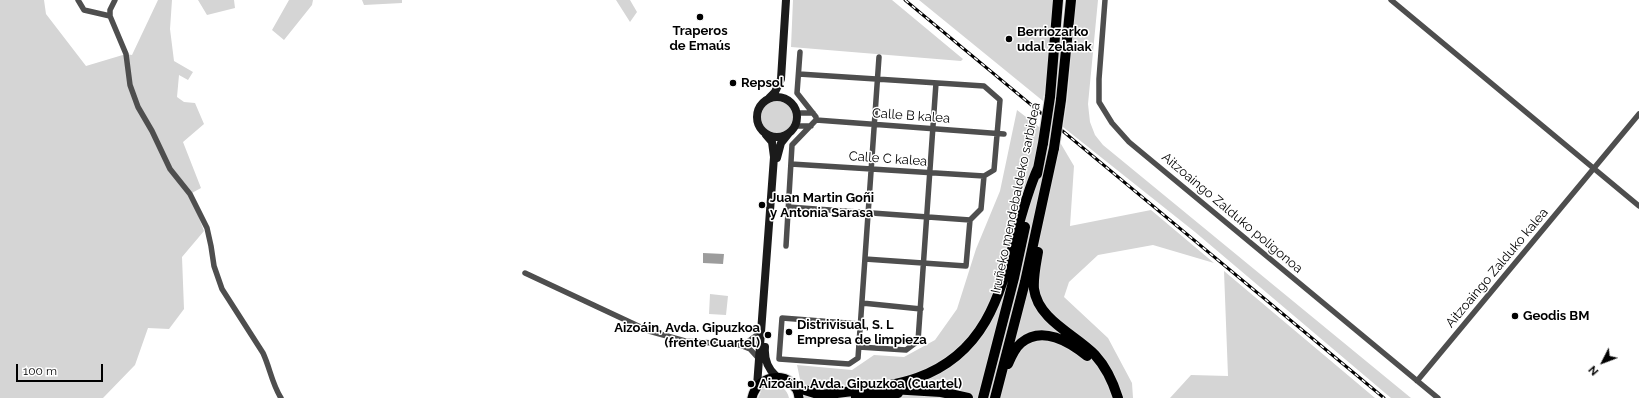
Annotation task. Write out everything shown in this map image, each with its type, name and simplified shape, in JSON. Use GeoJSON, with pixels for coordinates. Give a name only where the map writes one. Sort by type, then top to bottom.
{"type":"FeatureCollection","features":[{"type":"Feature","properties":{"kind":"highway","name":"Iruñeko mendebaldeko sarbidea"},"geometry":{"type":"LineString","coordinates":[[984,398],[986,384],[1014,278],[1043,143],[1050,97],[1058,0]]}},
{"type":"Feature","properties":{"kind":"highway","name":"Iruñeko mendebaldeko sarbidea"},"geometry":{"type":"LineString","coordinates":[[999,388],[1025,282],[1054,148],[1061,100],[1071,0]]}},
{"type":"Feature","properties":{"kind":"highway"},"geometry":{"type":"LineString","coordinates":[[853,394],[917,379],[940,368],[957,357],[979,333],[994,304],[1020,226],[1030,187],[1038,168]]}},
{"type":"Feature","properties":{"kind":"highway"},"geometry":{"type":"LineString","coordinates":[[1046,187],[1046,209],[1036,268],[1034,290],[1045,311],[1057,324],[1095,355],[1106,369],[1118,398]]}},
{"type":"Feature","properties":{"kind":"highway"},"geometry":{"type":"LineString","coordinates":[[995,398],[1015,350],[1021,342],[1030,337],[1040,336],[1053,336],[1067,342],[1087,355],[1098,367],[1106,381],[1112,398]]}},
{"type":"Feature","properties":{"kind":"highway"},"geometry":{"type":"LineString","coordinates":[[752,398],[757,386],[768,378],[776,376],[789,381],[795,387],[821,395],[892,393],[919,394],[941,398]]}},
{"type":"Feature","properties":{"kind":"highway"},"geometry":{"type":"LineString","coordinates":[[795,387],[798,398]]}},
{"type":"Feature","properties":{"kind":"highway"},"geometry":{"type":"LineString","coordinates":[[853,394],[914,389],[941,392],[968,398]]}},
{"type":"Feature","properties":{"kind":"main road"},"geometry":{"type":"LineString","coordinates":[[776,376],[769,367],[764,354],[778,154],[781,143],[795,126],[797,113],[783,91],[780,79],[786,0]]}},
{"type":"Feature","properties":{"kind":"main road"},"geometry":{"type":"LineString","coordinates":[[757,386],[774,157],[772,142],[758,125],[756,118],[760,106],[774,92],[780,79]]}},
{"type":"Feature","properties":{"kind":"main road"},"geometry":{"type":"LineString","coordinates":[[769,98],[781,97],[787,99]]}},
{"type":"Feature","properties":{"kind":"main road"},"geometry":{"type":"LineString","coordinates":[[766,135],[778,138],[789,134]]}},
{"type":"Feature","properties":{"kind":"street"},"geometry":{"type":"LineString","coordinates":[[78,0],[84,10],[110,16]]}},
{"type":"Feature","properties":{"kind":"street"},"geometry":{"type":"LineString","coordinates":[[115,0],[110,10],[110,16],[126,54],[131,90],[138,107],[152,131],[170,169],[190,194],[209,236],[214,266],[222,289],[263,353],[268,363],[273,384],[281,398]]}},
{"type":"Feature","properties":{"kind":"street","name":"Aitzoaingo Zalduko poligonoa"},"geometry":{"type":"LineString","coordinates":[[1104,0],[1099,102],[1112,123],[1130,142],[1438,398]]}},
{"type":"Feature","properties":{"kind":"street"},"geometry":{"type":"LineString","coordinates":[[1391,0],[1639,206]]}},
{"type":"Feature","properties":{"kind":"street"},"geometry":{"type":"LineString","coordinates":[[786,246],[792,145],[816,120],[813,113],[797,93],[800,52]]}},
{"type":"Feature","properties":{"kind":"street"},"geometry":{"type":"LineString","coordinates":[[860,324],[782,318],[779,359],[849,364],[858,358],[879,57]]}},
{"type":"Feature","properties":{"kind":"street"},"geometry":{"type":"LineString","coordinates":[[799,74],[984,86],[1000,100],[994,170],[984,176],[981,209],[970,220],[966,266],[865,259]]}},
{"type":"Feature","properties":{"kind":"street"},"geometry":{"type":"LineString","coordinates":[[859,347],[906,350],[918,341],[936,83]]}},
{"type":"Feature","properties":{"kind":"street"},"geometry":{"type":"LineString","coordinates":[[797,113],[813,113]]}},
{"type":"Feature","properties":{"kind":"street","name":"Aitzoaingo Zalduko kalea"},"geometry":{"type":"LineString","coordinates":[[1417,381],[1639,114]]}},
{"type":"Feature","properties":{"kind":"street","name":"Calle B kalea"},"geometry":{"type":"LineString","coordinates":[[816,120],[1004,134]]}},
{"type":"Feature","properties":{"kind":"street"},"geometry":{"type":"LineString","coordinates":[[795,126],[811,126]]}},
{"type":"Feature","properties":{"kind":"street","name":"Calle C kalea"},"geometry":{"type":"LineString","coordinates":[[791,164],[984,176]]}},
{"type":"Feature","properties":{"kind":"street"},"geometry":{"type":"LineString","coordinates":[[788,207],[868,214],[970,220]]}},
{"type":"Feature","properties":{"kind":"street"},"geometry":{"type":"LineString","coordinates":[[525,273],[649,331],[685,341],[740,345],[750,349],[759,359]]}},
{"type":"Feature","properties":{"kind":"street"},"geometry":{"type":"LineString","coordinates":[[862,303],[921,308]]}},
{"type":"Feature","properties":{"kind":"street"},"geometry":{"type":"LineString","coordinates":[[740,345],[749,341],[761,332]]}},
{"type":"Feature","properties":{"kind":"shaded area"},"geometry":{"type":"Polygon","coordinates":[[[0,0],[44,0],[46,14],[86,66],[126,54],[132,55],[158,0],[172,0],[170,29],[174,61],[193,72],[188,80],[179,75],[177,97],[184,102],[195,103],[204,124],[183,142],[201,188],[190,194],[204,231],[182,257],[184,309],[169,329],[148,328],[135,365],[103,398],[0,398],[0,0]]]}},
{"type":"Feature","properties":{"kind":"shaded area"},"geometry":{"type":"Polygon","coordinates":[[[198,0],[234,0],[235,8],[207,15],[198,0]]]}},
{"type":"Feature","properties":{"kind":"shaded area"},"geometry":{"type":"Polygon","coordinates":[[[289,0],[313,0],[312,5],[284,40],[272,30],[289,0]]]}},
{"type":"Feature","properties":{"kind":"shaded area"},"geometry":{"type":"Polygon","coordinates":[[[362,0],[402,0],[402,3],[364,5],[362,0]]]}},
{"type":"Feature","properties":{"kind":"shaded area"},"geometry":{"type":"Polygon","coordinates":[[[616,0],[630,0],[637,12],[630,22],[616,0]]]}},
{"type":"Feature","properties":{"kind":"shaded area"},"geometry":{"type":"Polygon","coordinates":[[[793,0],[892,0],[963,59],[961,61],[791,47],[793,0]]]}},
{"type":"Feature","properties":{"kind":"shaded area","name":"Berriozarko udal zelaiak"},"geometry":{"type":"Polygon","coordinates":[[[919,0],[1053,0],[1049,59],[1043,101],[919,0]]]}},
{"type":"Feature","properties":{"kind":"shaded area"},"geometry":{"type":"Polygon","coordinates":[[[1076,0],[1098,0],[1088,104],[1090,122],[1095,135],[1103,145],[1411,398],[1391,398],[1195,232],[1063,127],[1067,101],[1076,0]]]}},
{"type":"Feature","properties":{"kind":"shaded area"},"geometry":{"type":"Polygon","coordinates":[[[781,100],[788,102],[793,107],[795,117],[793,127],[788,132],[775,134],[768,132],[763,127],[761,114],[763,107],[768,102],[781,100]]]}},
{"type":"Feature","properties":{"kind":"shaded area"},"geometry":{"type":"Polygon","coordinates":[[[1017,110],[1061,144],[1074,166],[1070,226],[1151,210],[1214,263],[1153,245],[1098,255],[1069,282],[1064,297],[1108,338],[1132,383],[1133,398],[804,398],[797,365],[852,370],[874,355],[904,357],[935,340],[957,309],[976,249],[1000,191],[1017,110]]]}},
{"type":"Feature","properties":{"kind":"shaded area"},"geometry":{"type":"Polygon","coordinates":[[[703,253],[724,254],[723,264],[703,263],[703,253]]]}},
{"type":"Feature","properties":{"kind":"shaded area"},"geometry":{"type":"Polygon","coordinates":[[[1224,271],[1375,398],[1170,398],[1191,375],[1228,376],[1224,271]]]}},
{"type":"Feature","properties":{"kind":"shaded area"},"geometry":{"type":"Polygon","coordinates":[[[710,294],[728,296],[726,315],[709,314],[710,294]]]}},
{"type":"Feature","properties":{"kind":"shaded area"},"geometry":{"type":"Polygon","coordinates":[[[772,385],[783,388],[787,392],[789,398],[758,398],[762,389],[772,385]]]}},
{"type":"Feature","properties":{"kind":"railway"},"geometry":{"type":"LineString","coordinates":[[905,0],[1384,398]]}},
{"type":"Feature","properties":{"kind":"place","name":"Traperos de Emaús"},"geometry":{"type":"Point","coordinates":[700,17]}},
{"type":"Feature","properties":{"kind":"place","name":"Berriozarko udal zelaiak"},"geometry":{"type":"Point","coordinates":[1009,39]}},
{"type":"Feature","properties":{"kind":"place","name":"Repsol"},"geometry":{"type":"Point","coordinates":[733,83]}},
{"type":"Feature","properties":{"kind":"place","name":"Juan Martin Goñi y Antonia Sarasa"},"geometry":{"type":"Point","coordinates":[762,205]}},
{"type":"Feature","properties":{"kind":"place","name":"Geodis BM"},"geometry":{"type":"Point","coordinates":[1515,316]}},
{"type":"Feature","properties":{"kind":"place","name":"Distrivisual, S. L Empresa de limpieza"},"geometry":{"type":"Point","coordinates":[789,332]}},
{"type":"Feature","properties":{"kind":"place","name":"Aizoáin, Avda. Gipuzkoa (frente Cuartel)"},"geometry":{"type":"Point","coordinates":[768,335]}},
{"type":"Feature","properties":{"kind":"place","name":"Aizoáin, Avda. Gipuzkoa (Cuartel)"},"geometry":{"type":"Point","coordinates":[751,384]}}]}
